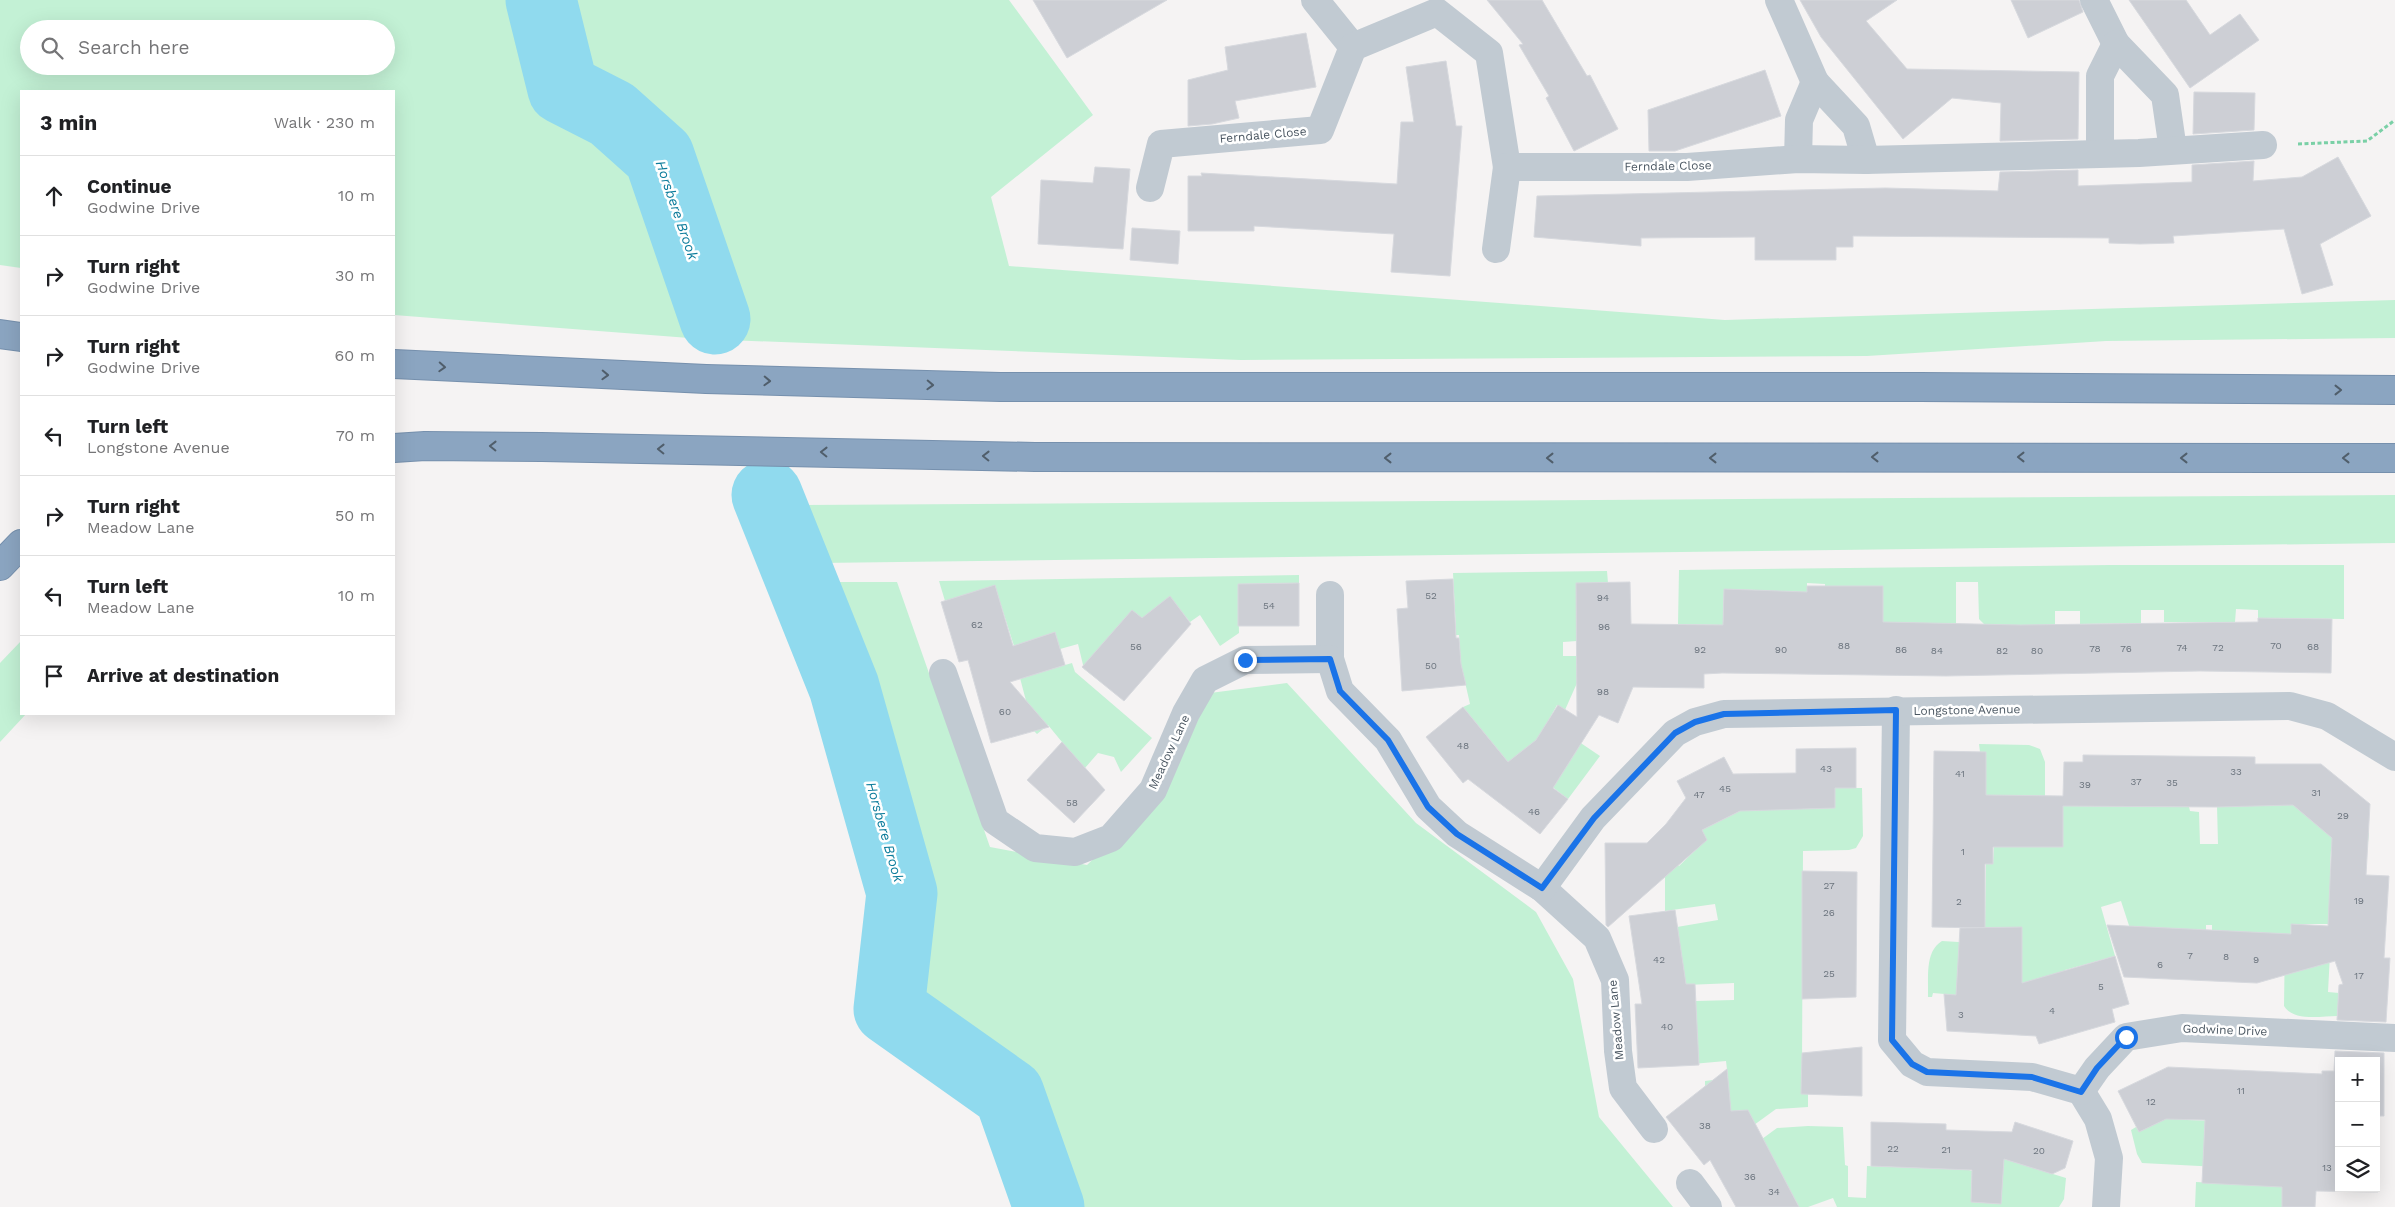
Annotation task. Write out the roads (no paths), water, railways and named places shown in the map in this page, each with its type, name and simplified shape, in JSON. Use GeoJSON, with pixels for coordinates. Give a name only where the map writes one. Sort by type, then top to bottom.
{"type":"FeatureCollection","features":[{"type":"Feature","properties":{"kind":"highway"},"geometry":{"type":"LineString","coordinates":[[0,334],[20,337]]}},
{"type":"Feature","properties":{"kind":"highway"},"geometry":{"type":"LineString","coordinates":[[395,364],[706,379],[1000,387],[1920,387],[2395,390]]}},
{"type":"Feature","properties":{"kind":"highway"},"geometry":{"type":"LineString","coordinates":[[395,448],[425,446],[542,447],[1035,457],[2395,458]]}},
{"type":"Feature","properties":{"kind":"highway"},"geometry":{"type":"LineString","coordinates":[[0,566],[20,545]]}},
{"type":"Feature","properties":{"kind":"street"},"geometry":{"type":"LineString","coordinates":[[1315,0],[1353,47],[1437,12],[1489,53],[1507,167],[1496,249]]}},
{"type":"Feature","properties":{"kind":"street"},"geometry":{"type":"LineString","coordinates":[[1779,0],[1815,82],[1856,126],[1866,160]]}},
{"type":"Feature","properties":{"kind":"street"},"geometry":{"type":"LineString","coordinates":[[2094,0],[2116,44],[2165,95],[2173,150]]}},
{"type":"Feature","properties":{"kind":"street"},"geometry":{"type":"LineString","coordinates":[[2100,152],[2100,76],[2116,44]]}},
{"type":"Feature","properties":{"kind":"street","name":"Ferndale Close"},"geometry":{"type":"LineString","coordinates":[[1150,188],[1161,144],[1320,130],[1353,47]]}},
{"type":"Feature","properties":{"kind":"street"},"geometry":{"type":"LineString","coordinates":[[1798,158],[1799,120],[1815,82]]}},
{"type":"Feature","properties":{"kind":"street","name":"Ferndale Close"},"geometry":{"type":"LineString","coordinates":[[1507,167],[1687,167],[1798,158],[1866,160],[2100,152],[2139,153],[2263,145]]}},
{"type":"Feature","properties":{"kind":"street","name":"Meadow Lane"},"geometry":{"type":"LineString","coordinates":[[1330,595],[1330,659],[1340,691],[1388,740],[1428,807],[1457,834],[1542,888],[1597,938],[1615,980],[1618,1051],[1623,1088],[1654,1130]]}},
{"type":"Feature","properties":{"kind":"street","name":"Meadow Lane"},"geometry":{"type":"LineString","coordinates":[[942,673],[994,821],[1035,848],[1075,852],[1111,838],[1153,790],[1186,713],[1205,680],[1245,660],[1330,659]]}},
{"type":"Feature","properties":{"kind":"street","name":"Longstone Avenue"},"geometry":{"type":"LineString","coordinates":[[1542,888],[1594,818],[1675,733],[1695,722],[1724,714],[1896,710],[2290,706],[2328,716],[2395,757]]}},
{"type":"Feature","properties":{"kind":"street"},"geometry":{"type":"LineString","coordinates":[[1896,710],[1892,1040],[1912,1064],[1927,1072],[2032,1077],[2081,1092],[2098,1119],[2109,1158],[2106,1207]]}},
{"type":"Feature","properties":{"kind":"street","name":"Godwine Drive"},"geometry":{"type":"LineString","coordinates":[[2081,1092],[2097,1068],[2126,1037],[2182,1028],[2395,1038]]}},
{"type":"Feature","properties":{"kind":"street"},"geometry":{"type":"LineString","coordinates":[[1690,1183],[1708,1207]]}},
{"type":"Feature","properties":{"kind":"waterway","name":"Horsbere Brook"},"geometry":{"type":"LineString","coordinates":[[541,0],[563,89],[612,114],[659,156],[715,319]]}},
{"type":"Feature","properties":{"kind":"waterway","name":"Horsbere Brook"},"geometry":{"type":"LineString","coordinates":[[767,495],[844,687],[902,893],[889,1009],[1009,1094],[1049,1207]]}}]}
